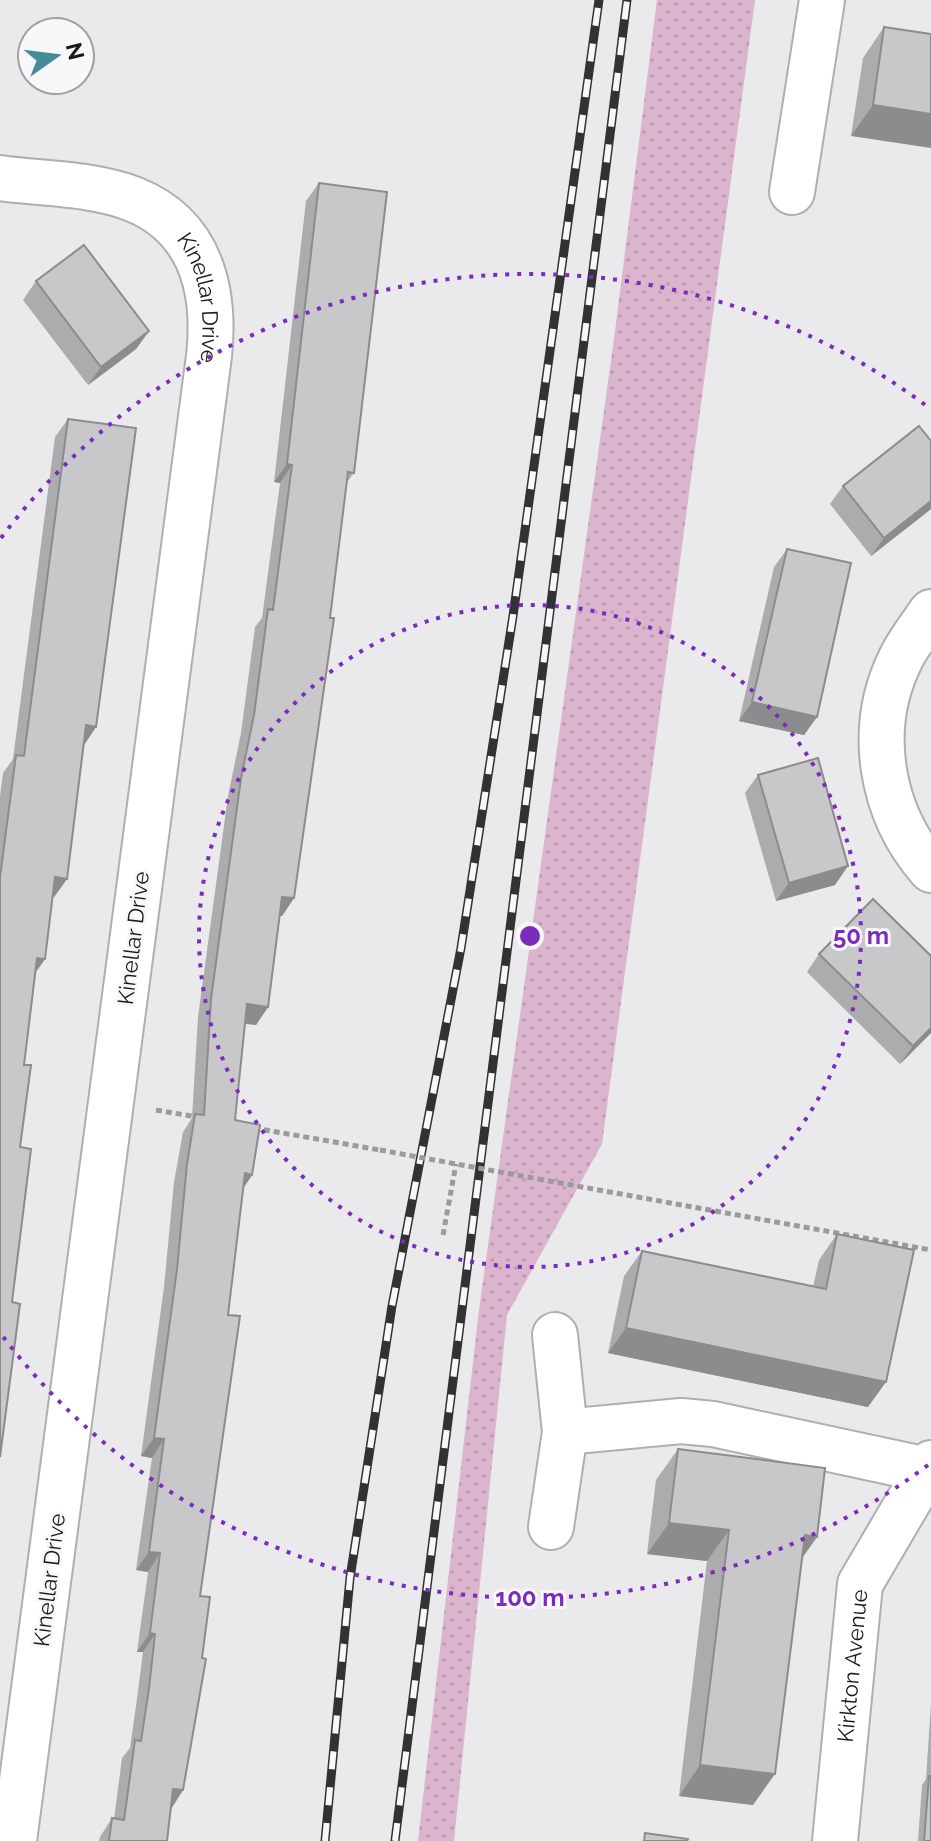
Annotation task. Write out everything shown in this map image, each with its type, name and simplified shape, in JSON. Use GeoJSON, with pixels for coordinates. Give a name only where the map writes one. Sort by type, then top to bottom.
{"type":"FeatureCollection","features":[{"type":"Feature","properties":{"kind":"street"},"geometry":{"type":"LineString","coordinates":[[792,192],[822,0]]}},
{"type":"Feature","properties":{"kind":"street","name":"Kinellar Drive"},"geometry":{"type":"LineString","coordinates":[[0,178],[110,193],[149,207],[166,219],[194,250],[209,287],[212,308],[207,372],[14,1841]]}},
{"type":"Feature","properties":{"kind":"street"},"geometry":{"type":"LineString","coordinates":[[931,612],[900,659],[879,743],[890,803],[931,870]]}},
{"type":"Feature","properties":{"kind":"street"},"geometry":{"type":"LineString","coordinates":[[551,1527],[565,1432],[555,1335]]}},
{"type":"Feature","properties":{"kind":"street"},"geometry":{"type":"LineString","coordinates":[[565,1432],[681,1421],[713,1424],[929,1466]]}},
{"type":"Feature","properties":{"kind":"street","name":"Kirkton Avenue"},"geometry":{"type":"LineString","coordinates":[[835,1841],[860,1584],[929,1466]]}},
{"type":"Feature","properties":{"kind":"street"},"geometry":{"type":"LineString","coordinates":[[0,1778],[29,1739]]}},
{"type":"Feature","properties":{"kind":"path"},"geometry":{"type":"LineString","coordinates":[[111,1101],[204,1118]]}},
{"type":"Feature","properties":{"kind":"path"},"geometry":{"type":"LineString","coordinates":[[250,1127],[931,1250]]}},
{"type":"Feature","properties":{"kind":"path"},"geometry":{"type":"LineString","coordinates":[[443,1235],[456,1164]]}},
{"type":"Feature","properties":{"kind":"shaded area"},"geometry":{"type":"Polygon","coordinates":[[[657,0],[755,0],[602,1144],[507,1315],[454,1841],[418,1841],[479,1310],[614,339],[657,0]]]}},
{"type":"Feature","properties":{"kind":"building"},"geometry":{"type":"Polygon","coordinates":[[[884,27],[931,34],[931,114],[873,105],[884,27]]]}},
{"type":"Feature","properties":{"kind":"building"},"geometry":{"type":"Polygon","coordinates":[[[319,183],[387,192],[354,473],[348,472],[330,618],[334,618],[294,898],[282,897],[268,1007],[247,1004],[235,1120],[260,1125],[252,1175],[245,1173],[228,1315],[240,1316],[200,1596],[210,1597],[202,1658],[206,1659],[183,1790],[173,1789],[167,1841],[109,1841],[112,1818],[124,1820],[135,1740],[141,1741],[149,1688],[155,1634],[150,1633],[160,1553],[149,1552],[164,1439],[154,1438],[177,1269],[187,1164],[195,1114],[204,1115],[211,999],[241,778],[254,715],[268,609],[273,610],[292,465],[287,464],[319,183]]]}},
{"type":"Feature","properties":{"kind":"building"},"geometry":{"type":"Polygon","coordinates":[[[84,245],[149,331],[101,367],[36,281],[84,245]]]}},
{"type":"Feature","properties":{"kind":"building"},"geometry":{"type":"Polygon","coordinates":[[[68,419],[136,428],[96,727],[86,725],[67,879],[55,877],[45,959],[37,958],[24,1065],[31,1065],[20,1147],[31,1149],[12,1302],[20,1304],[0,1457],[0,877],[16,755],[24,756],[68,419]]]}},
{"type":"Feature","properties":{"kind":"building"},"geometry":{"type":"Polygon","coordinates":[[[919,426],[931,441],[931,501],[884,538],[843,486],[919,426]]]}},
{"type":"Feature","properties":{"kind":"building"},"geometry":{"type":"Polygon","coordinates":[[[787,549],[851,563],[817,717],[752,702],[787,549]]]}},
{"type":"Feature","properties":{"kind":"building"},"geometry":{"type":"Polygon","coordinates":[[[818,758],[848,866],[789,883],[758,775],[818,758]]]}},
{"type":"Feature","properties":{"kind":"building"},"geometry":{"type":"Polygon","coordinates":[[[873,899],[931,956],[931,1028],[913,1046],[819,954],[873,899]]]}},
{"type":"Feature","properties":{"kind":"building"},"geometry":{"type":"Polygon","coordinates":[[[837,1234],[914,1250],[886,1382],[626,1328],[642,1251],[826,1289],[837,1234]]]}},
{"type":"Feature","properties":{"kind":"building"},"geometry":{"type":"Polygon","coordinates":[[[678,1449],[825,1468],[817,1537],[805,1535],[775,1774],[700,1765],[729,1530],[669,1523],[678,1449]]]}},
{"type":"Feature","properties":{"kind":"building"},"geometry":{"type":"Polygon","coordinates":[[[929,1776],[931,1841],[924,1841],[929,1776]]]}},
{"type":"Feature","properties":{"kind":"building"},"geometry":{"type":"Polygon","coordinates":[[[645,1833],[688,1839],[644,1841],[645,1833]]]}},
{"type":"Feature","properties":{"kind":"railway"},"geometry":{"type":"LineString","coordinates":[[325,1841],[350,1578],[392,1306],[461,948],[513,616],[599,0]]}},
{"type":"Feature","properties":{"kind":"railway"},"geometry":{"type":"LineString","coordinates":[[395,1841],[627,0]]}}]}
